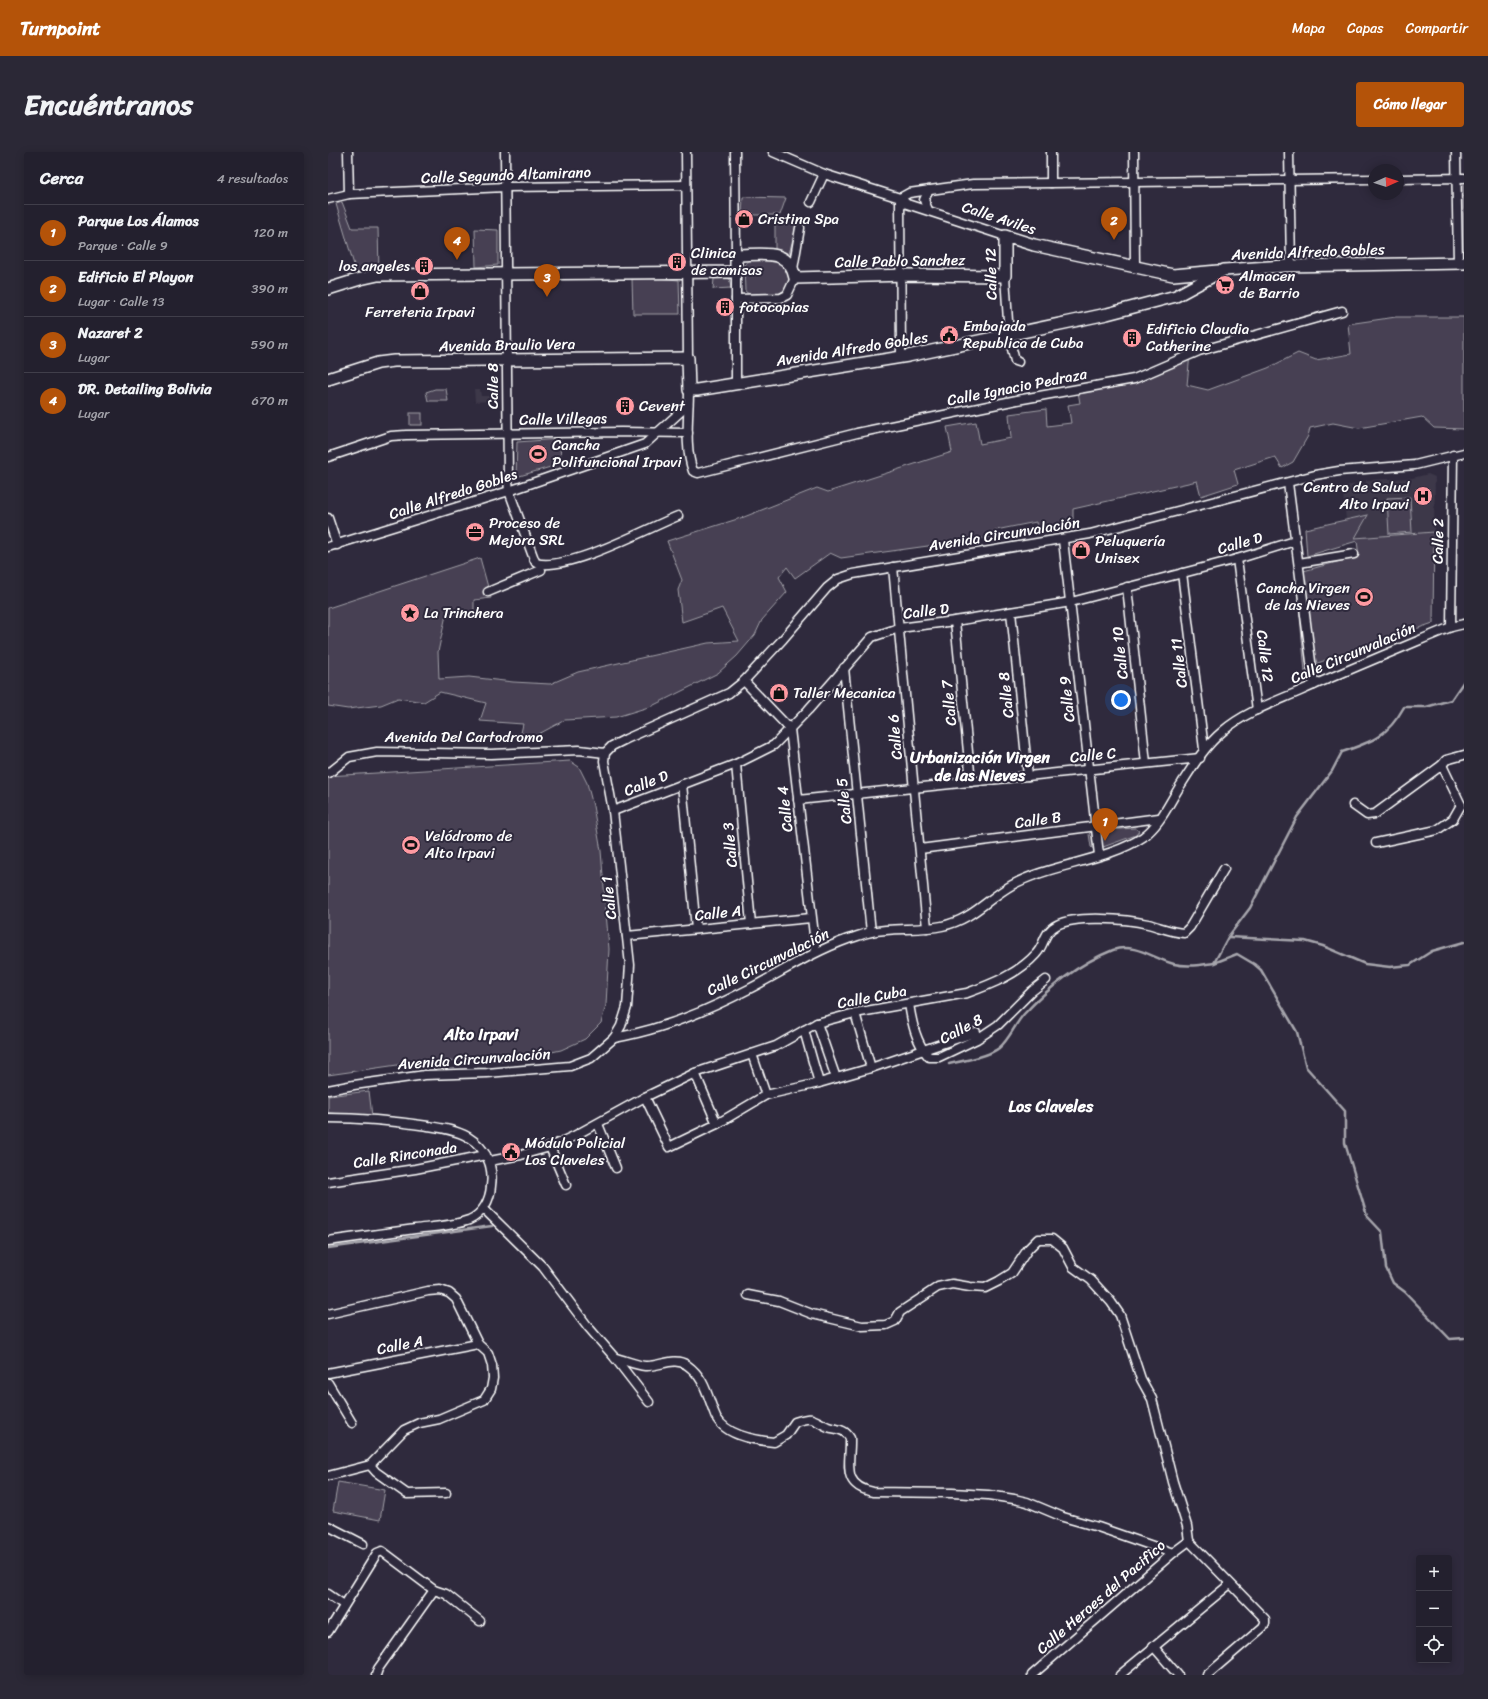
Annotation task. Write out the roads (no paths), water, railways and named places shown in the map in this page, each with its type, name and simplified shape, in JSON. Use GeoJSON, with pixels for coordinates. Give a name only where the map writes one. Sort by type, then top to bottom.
{"type":"FeatureCollection","features":[{"type":"Feature","properties":{"kind":"main road","name":"Calle Aviles"},"geometry":{"type":"LineString","coordinates":[[1005,236],[1034,245],[1173,275],[1224,270]]}},
{"type":"Feature","properties":{"kind":"main road","name":"Calle 12"},"geometry":{"type":"LineString","coordinates":[[1005,236],[1005,276]]}},
{"type":"Feature","properties":{"kind":"main road"},"geometry":{"type":"LineString","coordinates":[[328,289],[378,275],[736,272],[736,255],[778,255],[786,259],[794,274]]}},
{"type":"Feature","properties":{"kind":"main road","name":"Avenida Alfredo Gobles"},"geometry":{"type":"LineString","coordinates":[[689,390],[736,384],[1009,338],[1176,296],[1224,270],[1240,267],[1461,263]]}},
{"type":"Feature","properties":{"kind":"main road","name":"Calle Pablo Sanchez"},"geometry":{"type":"LineString","coordinates":[[794,274],[1005,276]]}},
{"type":"Feature","properties":{"kind":"main road"},"geometry":{"type":"LineString","coordinates":[[1173,275],[1180,284],[1180,290],[1176,296]]}},
{"type":"Feature","properties":{"kind":"main road"},"geometry":{"type":"LineString","coordinates":[[688,358],[689,390]]}},
{"type":"Feature","properties":{"kind":"main road","name":"Avenida Braulio Vera"},"geometry":{"type":"LineString","coordinates":[[328,379],[385,362],[507,359],[688,358]]}},
{"type":"Feature","properties":{"kind":"street"},"geometry":{"type":"LineString","coordinates":[[348,152],[349,194]]}},
{"type":"Feature","properties":{"kind":"street","name":"Calle 8"},"geometry":{"type":"LineString","coordinates":[[505,152],[507,433],[509,491],[534,559],[541,567]]}},
{"type":"Feature","properties":{"kind":"street"},"geometry":{"type":"LineString","coordinates":[[686,152],[688,358]]}},
{"type":"Feature","properties":{"kind":"street"},"geometry":{"type":"LineString","coordinates":[[735,152],[736,255]]}},
{"type":"Feature","properties":{"kind":"street","name":"Calle Aviles"},"geometry":{"type":"LineString","coordinates":[[773,152],[824,174],[900,198],[907,204],[1005,236]]}},
{"type":"Feature","properties":{"kind":"street"},"geometry":{"type":"LineString","coordinates":[[1051,152],[1051,183]]}},
{"type":"Feature","properties":{"kind":"street"},"geometry":{"type":"LineString","coordinates":[[1134,152],[1135,267]]}},
{"type":"Feature","properties":{"kind":"street"},"geometry":{"type":"LineString","coordinates":[[1289,152],[1291,266]]}},
{"type":"Feature","properties":{"kind":"street"},"geometry":{"type":"LineString","coordinates":[[1456,152],[1460,178],[1461,263]]}},
{"type":"Feature","properties":{"kind":"street"},"geometry":{"type":"LineString","coordinates":[[811,202],[824,174]]}},
{"type":"Feature","properties":{"kind":"street"},"geometry":{"type":"LineString","coordinates":[[1404,179],[1460,178]]}},
{"type":"Feature","properties":{"kind":"street"},"geometry":{"type":"LineString","coordinates":[[901,357],[900,198],[909,193],[973,184],[1368,179]]}},
{"type":"Feature","properties":{"kind":"street","name":"Calle Segundo Altamirano"},"geometry":{"type":"LineString","coordinates":[[328,199],[349,194],[506,187],[686,185]]}},
{"type":"Feature","properties":{"kind":"street"},"geometry":{"type":"LineString","coordinates":[[928,210],[924,200],[929,190]]}},
{"type":"Feature","properties":{"kind":"street"},"geometry":{"type":"LineString","coordinates":[[736,299],[781,298],[787,295],[794,274],[800,228]]}},
{"type":"Feature","properties":{"kind":"street"},"geometry":{"type":"LineString","coordinates":[[736,272],[736,384]]}},
{"type":"Feature","properties":{"kind":"street","name":"Calle 12"},"geometry":{"type":"LineString","coordinates":[[1005,276],[1009,338],[1015,361],[1018,362]]}},
{"type":"Feature","properties":{"kind":"street","name":"Calle Ignacio Pedraza"},"geometry":{"type":"LineString","coordinates":[[688,433],[690,465],[693,471],[698,473],[856,433],[1134,378],[1199,351],[1342,311]]}},
{"type":"Feature","properties":{"kind":"street"},"geometry":{"type":"LineString","coordinates":[[688,433],[689,390]]}},
{"type":"Feature","properties":{"kind":"street","name":"Calle Alfredo Gobles"},"geometry":{"type":"LineString","coordinates":[[328,547],[509,491],[646,444],[688,405]]}},
{"type":"Feature","properties":{"kind":"street","name":"Calle Villegas"},"geometry":{"type":"LineString","coordinates":[[328,457],[391,436],[507,433],[688,433]]}},
{"type":"Feature","properties":{"kind":"street","name":"Avenida Circunvalación"},"geometry":{"type":"LineString","coordinates":[[605,753],[612,746],[626,739],[729,693],[744,681],[827,588],[838,579],[853,574],[893,567],[1064,540],[1315,475],[1339,471],[1415,465],[1464,453]]}},
{"type":"Feature","properties":{"kind":"street","name":"Calle 2"},"geometry":{"type":"LineString","coordinates":[[1451,627],[1453,455]]}},
{"type":"Feature","properties":{"kind":"street"},"geometry":{"type":"LineString","coordinates":[[1288,483],[1314,685]]}},
{"type":"Feature","properties":{"kind":"street"},"geometry":{"type":"LineString","coordinates":[[488,592],[548,564],[599,552],[678,516]]}},
{"type":"Feature","properties":{"kind":"street"},"geometry":{"type":"LineString","coordinates":[[328,518],[337,545]]}},
{"type":"Feature","properties":{"kind":"street","name":"Calle 9"},"geometry":{"type":"LineString","coordinates":[[1064,540],[1099,855]]}},
{"type":"Feature","properties":{"kind":"street","name":"Calle D"},"geometry":{"type":"LineString","coordinates":[[613,811],[736,764],[774,745],[872,637],[899,628],[955,621],[1071,602],[1237,559],[1295,541]]}},
{"type":"Feature","properties":{"kind":"street"},"geometry":{"type":"LineString","coordinates":[[1299,563],[1354,554]]}},
{"type":"Feature","properties":{"kind":"street","name":"Calle 12"},"geometry":{"type":"LineString","coordinates":[[1237,559],[1257,710]]}},
{"type":"Feature","properties":{"kind":"street","name":"Calle 6"},"geometry":{"type":"LineString","coordinates":[[893,567],[927,928]]}},
{"type":"Feature","properties":{"kind":"street","name":"Calle 11"},"geometry":{"type":"LineString","coordinates":[[1182,573],[1204,749]]}},
{"type":"Feature","properties":{"kind":"street","name":"Calle 10"},"geometry":{"type":"LineString","coordinates":[[1127,587],[1146,763]]}},
{"type":"Feature","properties":{"kind":"street","name":"Calle 8"},"geometry":{"type":"LineString","coordinates":[[1011,612],[1028,776]]}},
{"type":"Feature","properties":{"kind":"street","name":"Calle 7"},"geometry":{"type":"LineString","coordinates":[[955,621],[971,782]]}},
{"type":"Feature","properties":{"kind":"street","name":"Calle Circunvalación"},"geometry":{"type":"LineString","coordinates":[[614,1038],[629,1035],[688,1016],[748,989],[816,952],[871,932],[943,926],[979,910],[998,894],[1014,884],[1099,855],[1141,838],[1155,826],[1200,758],[1204,749],[1225,729],[1257,710],[1451,627],[1464,624]]}},
{"type":"Feature","properties":{"kind":"street","name":"Calle 5"},"geometry":{"type":"LineString","coordinates":[[844,668],[871,932]]}},
{"type":"Feature","properties":{"kind":"street"},"geometry":{"type":"LineString","coordinates":[[744,681],[790,729]]}},
{"type":"Feature","properties":{"kind":"street","name":"Calle 4"},"geometry":{"type":"LineString","coordinates":[[790,729],[816,952]]}},
{"type":"Feature","properties":{"kind":"street","name":"Avenida Del Cartodromo"},"geometry":{"type":"LineString","coordinates":[[329,773],[350,757],[377,752],[491,754],[579,750],[605,753]]}},
{"type":"Feature","properties":{"kind":"street","name":"Calle 1"},"geometry":{"type":"LineString","coordinates":[[605,753],[604,761],[613,811],[630,965],[627,1007],[621,1026],[614,1038]]}},
{"type":"Feature","properties":{"kind":"street"},"geometry":{"type":"LineString","coordinates":[[1353,805],[1367,815],[1375,814],[1442,765],[1446,760],[1464,755]]}},
{"type":"Feature","properties":{"kind":"street","name":"Calle C"},"geometry":{"type":"LineString","coordinates":[[798,800],[1200,758]]}},
{"type":"Feature","properties":{"kind":"street","name":"Calle 3"},"geometry":{"type":"LineString","coordinates":[[736,764],[751,924]]}},
{"type":"Feature","properties":{"kind":"street"},"geometry":{"type":"LineString","coordinates":[[1376,843],[1437,830],[1453,819],[1462,804],[1442,765]]}},
{"type":"Feature","properties":{"kind":"street"},"geometry":{"type":"LineString","coordinates":[[682,784],[696,929]]}},
{"type":"Feature","properties":{"kind":"street","name":"Calle B"},"geometry":{"type":"LineString","coordinates":[[920,850],[1159,818]]}},
{"type":"Feature","properties":{"kind":"street","name":"Calle Cuba"},"geometry":{"type":"LineString","coordinates":[[488,1158],[550,1147],[598,1124],[645,1097],[695,1073],[776,1046],[817,1023],[855,1013],[967,993],[1010,975],[1037,953],[1049,931],[1058,924],[1079,920],[1121,920],[1149,924],[1173,932],[1184,933],[1190,927],[1224,869]]}},
{"type":"Feature","properties":{"kind":"street","name":"Calle A"},"geometry":{"type":"LineString","coordinates":[[627,936],[811,918]]}},
{"type":"Feature","properties":{"kind":"street","name":"Calle 8"},"geometry":{"type":"LineString","coordinates":[[909,1004],[918,1041],[923,1050],[929,1057],[940,1057],[977,1039],[998,1026],[1032,991],[1046,980]]}},
{"type":"Feature","properties":{"kind":"street"},"geometry":{"type":"LineString","coordinates":[[855,1013],[871,1068]]}},
{"type":"Feature","properties":{"kind":"street"},"geometry":{"type":"LineString","coordinates":[[817,1023],[836,1078]]}},
{"type":"Feature","properties":{"kind":"street"},"geometry":{"type":"LineString","coordinates":[[804,1030],[819,1083]]}},
{"type":"Feature","properties":{"kind":"street"},"geometry":{"type":"LineString","coordinates":[[645,1097],[669,1147],[717,1124],[766,1095],[819,1083],[871,1068],[976,1032]]}},
{"type":"Feature","properties":{"kind":"street","name":"Avenida Circunvalación"},"geometry":{"type":"LineString","coordinates":[[328,1090],[354,1084],[425,1075],[487,1074],[570,1066],[591,1058],[614,1038]]}},
{"type":"Feature","properties":{"kind":"street"},"geometry":{"type":"LineString","coordinates":[[752,1054],[766,1095]]}},
{"type":"Feature","properties":{"kind":"street"},"geometry":{"type":"LineString","coordinates":[[695,1073],[717,1124]]}},
{"type":"Feature","properties":{"kind":"street"},"geometry":{"type":"LineString","coordinates":[[328,1118],[364,1118],[402,1122],[456,1131],[478,1144],[488,1158],[492,1172],[491,1187],[484,1209],[470,1220],[436,1227],[328,1241]]}},
{"type":"Feature","properties":{"kind":"street"},"geometry":{"type":"LineString","coordinates":[[598,1124],[616,1168]]}},
{"type":"Feature","properties":{"kind":"street"},"geometry":{"type":"LineString","coordinates":[[550,1147],[566,1185]]}},
{"type":"Feature","properties":{"kind":"street","name":"Calle Rinconada"},"geometry":{"type":"LineString","coordinates":[[328,1182],[488,1158]]}},
{"type":"Feature","properties":{"kind":"street"},"geometry":{"type":"LineString","coordinates":[[484,1209],[543,1267],[588,1328],[615,1358],[649,1402]]}},
{"type":"Feature","properties":{"kind":"street"},"geometry":{"type":"LineString","coordinates":[[748,1295],[779,1301],[812,1314],[862,1326],[886,1325],[895,1321],[900,1312],[938,1287],[952,1284],[985,1288],[998,1281],[1012,1273],[1028,1249],[1038,1239],[1052,1239],[1063,1248],[1073,1267],[1091,1280],[1111,1302],[1120,1316],[1141,1379],[1152,1399],[1173,1482],[1187,1526],[1189,1541],[1265,1619],[1265,1623],[1207,1675]]}},
{"type":"Feature","properties":{"kind":"street"},"geometry":{"type":"LineString","coordinates":[[328,1314],[396,1298],[440,1290],[449,1293],[456,1299],[478,1344],[488,1353],[492,1365],[493,1378],[491,1389],[484,1400],[439,1419],[419,1423],[404,1430],[370,1465],[328,1476]]}},
{"type":"Feature","properties":{"kind":"street","name":"Calle A"},"geometry":{"type":"LineString","coordinates":[[328,1373],[478,1344]]}},
{"type":"Feature","properties":{"kind":"street"},"geometry":{"type":"LineString","coordinates":[[615,1358],[646,1366],[670,1361],[686,1364],[699,1376],[709,1393],[714,1414],[724,1428],[732,1432],[774,1442],[786,1434],[795,1422],[813,1419],[828,1427],[843,1430],[850,1438],[848,1463],[850,1474],[855,1485],[863,1490],[873,1492],[988,1495],[1014,1499],[1027,1502],[1063,1518],[1098,1527],[1173,1553]]}},
{"type":"Feature","properties":{"kind":"street"},"geometry":{"type":"LineString","coordinates":[[328,1383],[352,1423]]}},
{"type":"Feature","properties":{"kind":"street"},"geometry":{"type":"LineString","coordinates":[[370,1465],[376,1472],[407,1494],[446,1493]]}},
{"type":"Feature","properties":{"kind":"street"},"geometry":{"type":"LineString","coordinates":[[328,1526],[363,1544]]}},
{"type":"Feature","properties":{"kind":"street","name":"Calle Heroes del Pacifico"},"geometry":{"type":"LineString","coordinates":[[1032,1675],[1173,1553],[1189,1541]]}},
{"type":"Feature","properties":{"kind":"street"},"geometry":{"type":"LineString","coordinates":[[328,1632],[377,1552],[382,1551],[434,1590],[446,1594],[480,1621]]}},
{"type":"Feature","properties":{"kind":"street"},"geometry":{"type":"LineString","coordinates":[[1120,1675],[1153,1646],[1230,1584]]}},
{"type":"Feature","properties":{"kind":"street"},"geometry":{"type":"LineString","coordinates":[[376,1675],[378,1669],[434,1590]]}},
{"type":"Feature","properties":{"kind":"street"},"geometry":{"type":"LineString","coordinates":[[328,1594],[344,1605]]}},
{"type":"Feature","properties":{"kind":"street"},"geometry":{"type":"LineString","coordinates":[[1153,1646],[1178,1675]]}},
{"type":"Feature","properties":{"kind":"waterway"},"geometry":{"type":"LineString","coordinates":[[949,1064],[982,1056],[999,1048],[1006,1041],[1024,1014],[1043,995],[1077,969],[1113,950],[1128,948],[1144,952],[1167,962],[1179,965],[1214,963],[1228,937],[1250,908],[1297,817],[1332,771],[1342,752],[1362,745],[1378,737],[1392,725],[1404,707],[1426,707],[1451,700],[1464,681]]}},
{"type":"Feature","properties":{"kind":"waterway"},"geometry":{"type":"LineString","coordinates":[[1229,937],[1305,941],[1323,946],[1365,964],[1390,967],[1410,965],[1432,951],[1464,942]]}},
{"type":"Feature","properties":{"kind":"waterway"},"geometry":{"type":"LineString","coordinates":[[1214,963],[1237,954],[1261,970],[1297,1032],[1306,1067],[1345,1111],[1345,1143],[1367,1216],[1382,1232],[1386,1268],[1393,1283],[1405,1292],[1450,1339],[1464,1338]]}},
{"type":"Feature","properties":{"kind":"waterway"},"geometry":{"type":"LineString","coordinates":[[328,1248],[492,1226]]}},
{"type":"Feature","properties":{"kind":"place","name":"Cristina Spa"},"geometry":{"type":"Point","coordinates":[744,219]}},
{"type":"Feature","properties":{"kind":"place","name":"Edificio El Playon"},"geometry":{"type":"Point","coordinates":[1114,240]}},
{"type":"Feature","properties":{"kind":"place","name":"DR. Detailing Bolivia"},"geometry":{"type":"Point","coordinates":[457,260]}},
{"type":"Feature","properties":{"kind":"place","name":"Clinica de camisas"},"geometry":{"type":"Point","coordinates":[677,262]}},
{"type":"Feature","properties":{"kind":"place","name":"los angeles"},"geometry":{"type":"Point","coordinates":[424,266]}},
{"type":"Feature","properties":{"kind":"place","name":"Almacen de Barrio"},"geometry":{"type":"Point","coordinates":[1225,285]}},
{"type":"Feature","properties":{"kind":"place","name":"Ferreteria Irpavi"},"geometry":{"type":"Point","coordinates":[420,291]}},
{"type":"Feature","properties":{"kind":"place","name":"Nazaret 2"},"geometry":{"type":"Point","coordinates":[547,297]}},
{"type":"Feature","properties":{"kind":"place","name":"fotocopias"},"geometry":{"type":"Point","coordinates":[725,307]}},
{"type":"Feature","properties":{"kind":"place","name":"Embajada Republica de Cuba"},"geometry":{"type":"Point","coordinates":[949,335]}},
{"type":"Feature","properties":{"kind":"place","name":"Edificio Claudia Catherine"},"geometry":{"type":"Point","coordinates":[1132,338]}},
{"type":"Feature","properties":{"kind":"place","name":"Cevent"},"geometry":{"type":"Point","coordinates":[625,406]}},
{"type":"Feature","properties":{"kind":"place","name":"Cancha Polifuncional Irpavi"},"geometry":{"type":"Point","coordinates":[538,454]}},
{"type":"Feature","properties":{"kind":"place","name":"Centro de Salud Alto Irpavi"},"geometry":{"type":"Point","coordinates":[1423,496]}},
{"type":"Feature","properties":{"kind":"place","name":"Proceso de Mejora SRL"},"geometry":{"type":"Point","coordinates":[475,532]}},
{"type":"Feature","properties":{"kind":"place","name":"Peluquería Unisex"},"geometry":{"type":"Point","coordinates":[1081,550]}},
{"type":"Feature","properties":{"kind":"place","name":"Cancha Virgen de las Nieves"},"geometry":{"type":"Point","coordinates":[1364,597]}},
{"type":"Feature","properties":{"kind":"place","name":"La Trinchera"},"geometry":{"type":"Point","coordinates":[410,613]}},
{"type":"Feature","properties":{"kind":"place","name":"Taller Mecanica"},"geometry":{"type":"Point","coordinates":[779,693]}},
{"type":"Feature","properties":{"kind":"place","name":"Parque Los Álamos"},"geometry":{"type":"Point","coordinates":[1105,841]}},
{"type":"Feature","properties":{"kind":"place","name":"Velódromo de Alto Irpavi"},"geometry":{"type":"Point","coordinates":[411,845]}},
{"type":"Feature","properties":{"kind":"place","name":"Módulo Policial Los Claveles"},"geometry":{"type":"Point","coordinates":[511,1152]}},
{"type":"Feature","properties":{"kind":"district","name":"Urbanización Virgen de las Nieves"},"geometry":{"type":"Point","coordinates":[980,766]}},
{"type":"Feature","properties":{"kind":"district","name":"Alto Irpavi"},"geometry":{"type":"Point","coordinates":[481,1034]}},
{"type":"Feature","properties":{"kind":"district","name":"Los Claveles"},"geometry":{"type":"Point","coordinates":[1051,1106]}}]}
